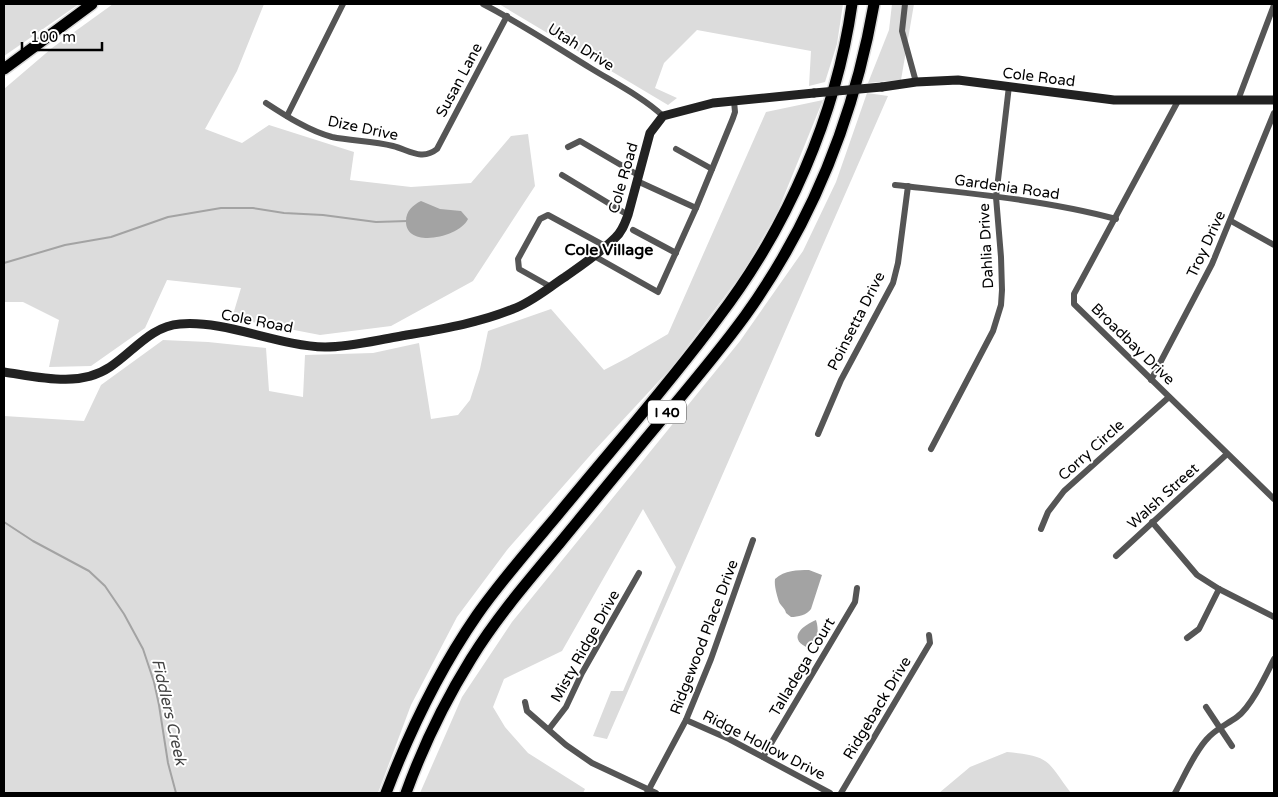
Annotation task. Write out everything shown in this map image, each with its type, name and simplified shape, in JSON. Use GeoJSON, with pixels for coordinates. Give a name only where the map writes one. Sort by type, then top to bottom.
{"type":"FeatureCollection","features":[{"type":"Feature","properties":{"kind":"highway"},"geometry":{"type":"LineString","coordinates":[[4,69],[92,4]]}},
{"type":"Feature","properties":{"kind":"highway","name":"I 40"},"geometry":{"type":"LineString","coordinates":[[386,793],[423,706],[448,659],[477,615],[508,574],[684,363],[720,317],[753,269],[781,218],[825,116],[839,69],[852,4]]}},
{"type":"Feature","properties":{"kind":"highway","name":"I 40"},"geometry":{"type":"LineString","coordinates":[[406,793],[441,712],[471,658],[506,608],[706,366],[744,316],[778,266],[807,214],[832,159],[852,101],[874,4]]}},
{"type":"Feature","properties":{"kind":"street","name":"Utah Drive"},"geometry":{"type":"LineString","coordinates":[[483,4],[507,16],[653,107],[662,116]]}},
{"type":"Feature","properties":{"kind":"street"},"geometry":{"type":"LineString","coordinates":[[905,4],[902,31],[916,82]]}},
{"type":"Feature","properties":{"kind":"street"},"geometry":{"type":"LineString","coordinates":[[287,116],[340,5]]}},
{"type":"Feature","properties":{"kind":"street"},"geometry":{"type":"LineString","coordinates":[[1238,100],[1274,5]]}},
{"type":"Feature","properties":{"kind":"street","name":"Susan Lane"},"geometry":{"type":"LineString","coordinates":[[430,154],[437,149],[507,16]]}},
{"type":"Feature","properties":{"kind":"street","name":"Cole Road"},"geometry":{"type":"LineString","coordinates":[[4,372],[58,379],[92,375],[110,368],[137,344],[156,332],[179,324],[208,326],[313,346],[340,346],[453,326],[504,312],[526,302],[548,285],[594,256],[616,237],[624,227],[628,215],[650,133],[662,116],[713,103],[916,82],[958,80],[1114,100],[1274,100]]}},
{"type":"Feature","properties":{"kind":"street","name":"Dahlia Drive"},"geometry":{"type":"LineString","coordinates":[[931,449],[990,337],[1001,304],[1001,257],[996,197],[1009,86]]}},
{"type":"Feature","properties":{"kind":"street"},"geometry":{"type":"LineString","coordinates":[[594,256],[658,292],[736,112],[734,101]]}},
{"type":"Feature","properties":{"kind":"street","name":"Broadbay Drive"},"geometry":{"type":"LineString","coordinates":[[1178,101],[1074,294],[1074,304],[1274,499]]}},
{"type":"Feature","properties":{"kind":"street","name":"Dize Drive"},"geometry":{"type":"LineString","coordinates":[[266,104],[330,136],[392,146],[424,155],[430,154]]}},
{"type":"Feature","properties":{"kind":"street","name":"Troy Drive"},"geometry":{"type":"LineString","coordinates":[[1151,380],[1212,264],[1274,113]]}},
{"type":"Feature","properties":{"kind":"street"},"geometry":{"type":"LineString","coordinates":[[568,147],[580,141],[638,179],[696,208]]}},
{"type":"Feature","properties":{"kind":"street"},"geometry":{"type":"LineString","coordinates":[[676,149],[712,168]]}},
{"type":"Feature","properties":{"kind":"street"},"geometry":{"type":"LineString","coordinates":[[562,175],[628,215]]}},
{"type":"Feature","properties":{"kind":"street","name":"Gardenia Road"},"geometry":{"type":"LineString","coordinates":[[895,185],[996,197],[1116,218]]}},
{"type":"Feature","properties":{"kind":"street","name":"Poinsetta Drive"},"geometry":{"type":"LineString","coordinates":[[818,434],[841,380],[893,283],[898,264],[908,186]]}},
{"type":"Feature","properties":{"kind":"street"},"geometry":{"type":"LineString","coordinates":[[548,285],[519,269],[518,258],[540,219],[548,215],[605,246]]}},
{"type":"Feature","properties":{"kind":"street"},"geometry":{"type":"LineString","coordinates":[[1231,221],[1274,245]]}},
{"type":"Feature","properties":{"kind":"street"},"geometry":{"type":"LineString","coordinates":[[633,230],[676,253]]}},
{"type":"Feature","properties":{"kind":"street","name":"Corry Circle"},"geometry":{"type":"LineString","coordinates":[[1041,529],[1052,506],[1064,491],[1169,397]]}},
{"type":"Feature","properties":{"kind":"street","name":"Walsh Street"},"geometry":{"type":"LineString","coordinates":[[1116,556],[1227,454]]}},
{"type":"Feature","properties":{"kind":"street"},"geometry":{"type":"LineString","coordinates":[[1152,522],[1198,575],[1219,589],[1274,617]]}},
{"type":"Feature","properties":{"kind":"street","name":"Ridgewood Place Drive"},"geometry":{"type":"LineString","coordinates":[[651,792],[686,720],[711,659],[753,540]]}},
{"type":"Feature","properties":{"kind":"street","name":"Misty Ridge Drive"},"geometry":{"type":"LineString","coordinates":[[549,729],[566,707],[582,673],[639,574]]}},
{"type":"Feature","properties":{"kind":"street","name":"Talladega Court"},"geometry":{"type":"LineString","coordinates":[[764,757],[855,602],[857,588]]}},
{"type":"Feature","properties":{"kind":"street"},"geometry":{"type":"LineString","coordinates":[[1187,638],[1199,629],[1219,589]]}},
{"type":"Feature","properties":{"kind":"street","name":"Ridgeback Drive"},"geometry":{"type":"LineString","coordinates":[[841,793],[930,643],[929,635]]}},
{"type":"Feature","properties":{"kind":"street"},"geometry":{"type":"LineString","coordinates":[[1177,793],[1199,748],[1219,728],[1243,711],[1274,659]]}},
{"type":"Feature","properties":{"kind":"street"},"geometry":{"type":"LineString","coordinates":[[526,702],[527,711],[566,745],[592,763],[651,792]]}},
{"type":"Feature","properties":{"kind":"street"},"geometry":{"type":"LineString","coordinates":[[1206,707],[1232,746]]}},
{"type":"Feature","properties":{"kind":"street","name":"Ridge Hollow Drive"},"geometry":{"type":"LineString","coordinates":[[686,720],[764,757],[830,793]]}},
{"type":"Feature","properties":{"kind":"shaded area"},"geometry":{"type":"Polygon","coordinates":[[[4,4],[79,4],[4,56],[4,4]]]}},
{"type":"Feature","properties":{"kind":"shaded area"},"geometry":{"type":"Polygon","coordinates":[[[113,4],[264,4],[237,71],[205,129],[242,143],[269,125],[354,152],[350,180],[411,187],[471,183],[511,136],[528,134],[535,186],[473,281],[391,326],[320,335],[232,318],[241,288],[167,280],[145,328],[91,366],[49,367],[59,320],[23,302],[4,302],[4,89],[52,48],[113,4]]]}},
{"type":"Feature","properties":{"kind":"shaded area"},"geometry":{"type":"Polygon","coordinates":[[[499,4],[843,4],[837,44],[825,82],[809,86],[811,51],[697,30],[664,63],[655,88],[677,98],[668,105],[499,4]]]}},
{"type":"Feature","properties":{"kind":"shaded area"},"geometry":{"type":"Polygon","coordinates":[[[892,4],[914,4],[901,80],[868,83],[889,30],[892,4]]]}},
{"type":"Feature","properties":{"kind":"shaded area"},"geometry":{"type":"Polygon","coordinates":[[[867,93],[888,96],[607,739],[593,736],[611,691],[623,691],[676,567],[643,509],[562,651],[504,679],[493,707],[505,727],[528,753],[585,789],[583,793],[420,793],[462,697],[512,622],[740,341],[803,251],[836,182],[867,93]]]}},
{"type":"Feature","properties":{"kind":"shaded area"},"geometry":{"type":"Polygon","coordinates":[[[823,100],[777,213],[743,272],[672,367],[594,451],[507,550],[457,617],[411,705],[378,793],[4,793],[4,416],[84,421],[101,385],[163,340],[266,348],[269,391],[303,397],[305,355],[373,353],[419,343],[431,419],[458,415],[470,400],[480,369],[488,331],[551,309],[604,370],[668,334],[766,112],[823,100]]]}},
{"type":"Feature","properties":{"kind":"shaded area"},"geometry":{"type":"Polygon","coordinates":[[[421,201],[440,209],[461,211],[468,219],[463,226],[444,235],[423,238],[414,235],[408,230],[406,217],[415,204],[421,201]]]}},
{"type":"Feature","properties":{"kind":"shaded area"},"geometry":{"type":"Polygon","coordinates":[[[809,570],[822,575],[811,609],[797,617],[791,617],[779,602],[775,588],[775,579],[787,572],[809,570]]]}},
{"type":"Feature","properties":{"kind":"shaded area"},"geometry":{"type":"Polygon","coordinates":[[[816,620],[818,630],[816,640],[812,646],[806,647],[798,639],[799,632],[816,620]]]}},
{"type":"Feature","properties":{"kind":"shaded area"},"geometry":{"type":"Polygon","coordinates":[[[1007,752],[1032,755],[1040,758],[1051,767],[1071,793],[939,793],[970,767],[1007,752]]]}},
{"type":"Feature","properties":{"kind":"waterway"},"geometry":{"type":"LineString","coordinates":[[4,263],[65,245],[111,237],[168,217],[221,208],[253,208],[376,222],[408,221]]}},
{"type":"Feature","properties":{"kind":"waterway","name":"Fiddlers Creek"},"geometry":{"type":"LineString","coordinates":[[4,522],[33,541],[89,571],[105,586],[124,614],[143,649],[154,682],[168,763],[176,793]]}},
{"type":"Feature","properties":{"kind":"district","name":"Cole Village"},"geometry":{"type":"Point","coordinates":[609,250]}}]}
